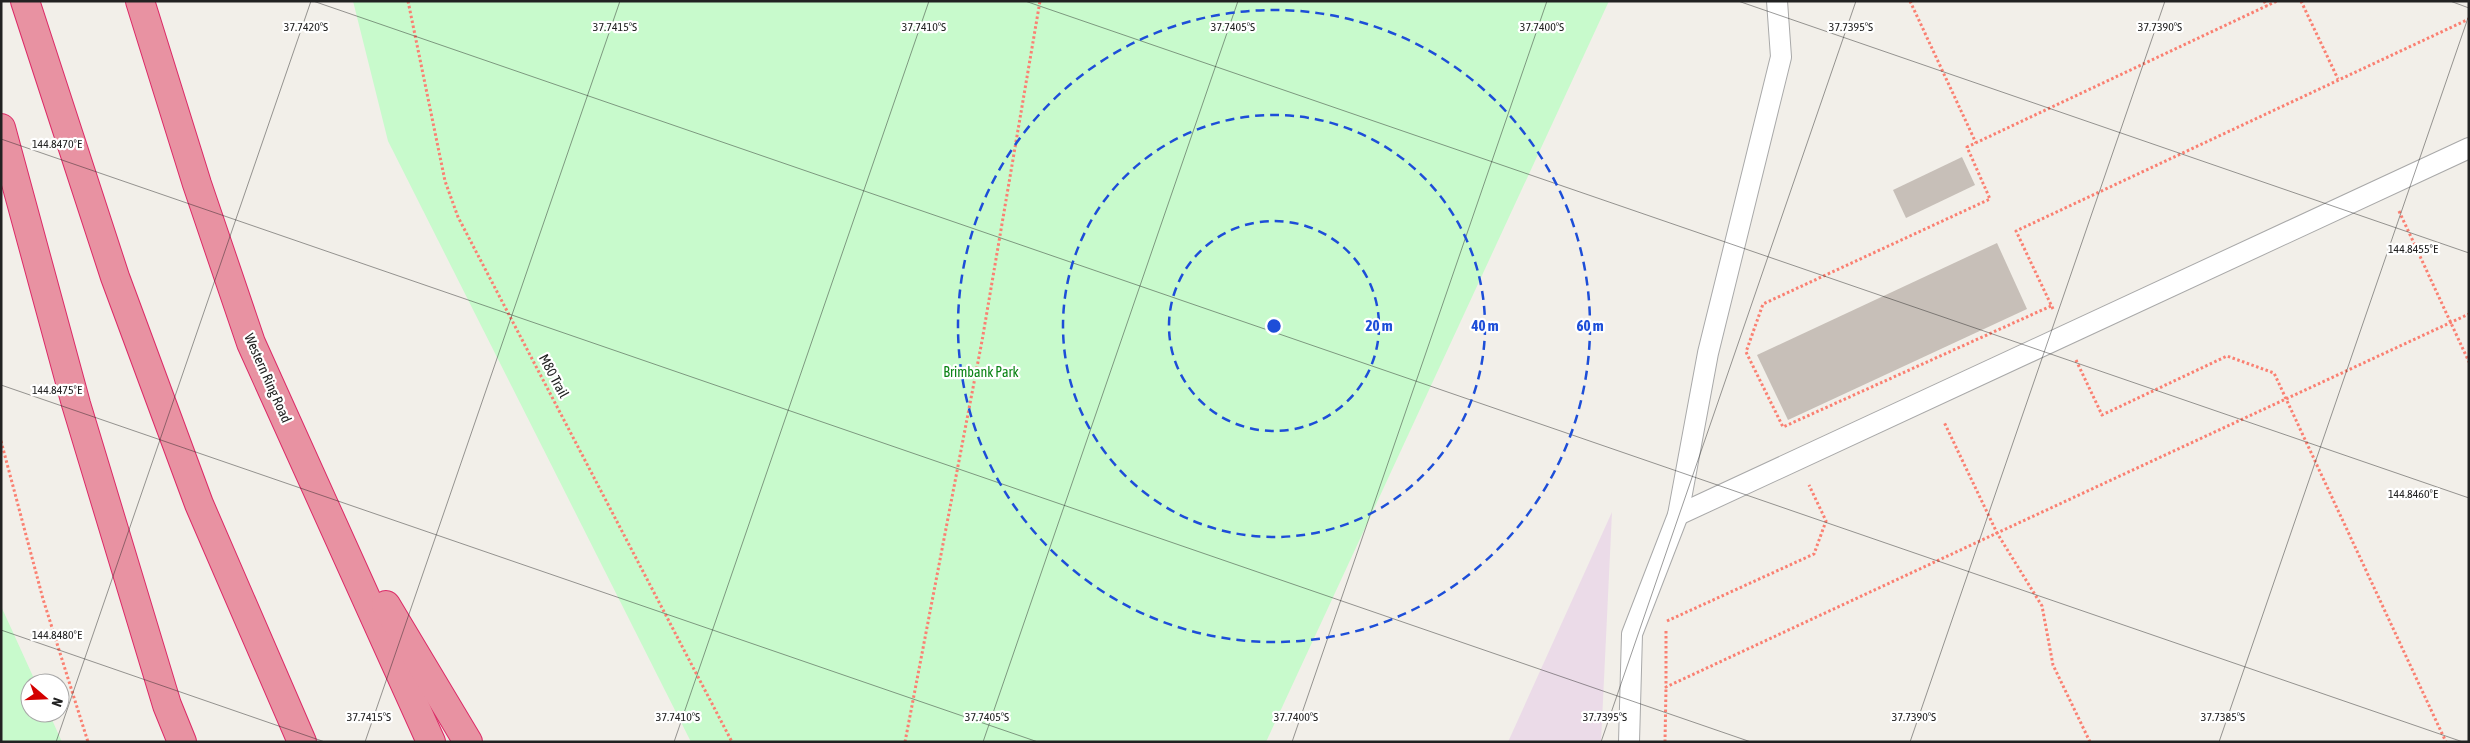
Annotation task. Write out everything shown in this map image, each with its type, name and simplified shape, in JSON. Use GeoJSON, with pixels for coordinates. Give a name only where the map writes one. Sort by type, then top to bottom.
{"type":"FeatureCollection","features":[{"type":"Feature","properties":{"kind":"highway"},"geometry":{"type":"LineString","coordinates":[[25,1],[115,277],[196,495],[302,742]]}},
{"type":"Feature","properties":{"kind":"highway","name":"Western Ring Road"},"geometry":{"type":"LineString","coordinates":[[140,1],[197,184],[251,343],[325,503],[431,742]]}},
{"type":"Feature","properties":{"kind":"highway"},"geometry":{"type":"LineString","coordinates":[[1,128],[76,404],[167,706],[182,742]]}},
{"type":"Feature","properties":{"kind":"highway"},"geometry":{"type":"LineString","coordinates":[[325,503],[468,742]]}},
{"type":"Feature","properties":{"kind":"lane"},"geometry":{"type":"LineString","coordinates":[[1628,742],[1632,634],[1678,515],[1708,353],[1781,57],[1777,1]]}},
{"type":"Feature","properties":{"kind":"lane"},"geometry":{"type":"LineString","coordinates":[[1678,515],[2469,148]]}},
{"type":"Feature","properties":{"kind":"path","name":"M80 Trail"},"geometry":{"type":"LineString","coordinates":[[408,1],[445,181],[458,217],[732,742]]}},
{"type":"Feature","properties":{"kind":"path"},"geometry":{"type":"LineString","coordinates":[[905,742],[982,341],[1040,1]]}},
{"type":"Feature","properties":{"kind":"path"},"geometry":{"type":"LineString","coordinates":[[1910,1],[1976,143]]}},
{"type":"Feature","properties":{"kind":"path"},"geometry":{"type":"LineString","coordinates":[[2264,1],[2267,6]]}},
{"type":"Feature","properties":{"kind":"path"},"geometry":{"type":"LineString","coordinates":[[1666,742],[1665,622],[1814,554],[1826,522],[1746,352],[1763,304],[1990,199],[1967,147],[2278,1]]}},
{"type":"Feature","properties":{"kind":"path"},"geometry":{"type":"LineString","coordinates":[[2300,1],[2338,80]]}},
{"type":"Feature","properties":{"kind":"path"},"geometry":{"type":"LineString","coordinates":[[2446,742],[2274,373],[2227,356],[2102,415],[2016,230],[2469,18]]}},
{"type":"Feature","properties":{"kind":"path"},"geometry":{"type":"LineString","coordinates":[[2387,186],[2469,362]]}},
{"type":"Feature","properties":{"kind":"path"},"geometry":{"type":"LineString","coordinates":[[1782,427],[2051,306]]}},
{"type":"Feature","properties":{"kind":"path"},"geometry":{"type":"LineString","coordinates":[[1666,687],[2469,314]]}},
{"type":"Feature","properties":{"kind":"path"},"geometry":{"type":"LineString","coordinates":[[1917,366],[1997,533],[2042,606],[2053,665],[2090,742]]}},
{"type":"Feature","properties":{"kind":"path"},"geometry":{"type":"LineString","coordinates":[[1,441],[43,599],[88,742]]}},
{"type":"Feature","properties":{"kind":"shaded area"},"geometry":{"type":"Polygon","coordinates":[[[1612,512],[1601,742],[1508,742],[1612,512]]]}},
{"type":"Feature","properties":{"kind":"green space","name":"Brimbank Park"},"geometry":{"type":"Polygon","coordinates":[[[353,1],[1609,1],[1266,742],[691,742],[388,141],[353,1]]]}},
{"type":"Feature","properties":{"kind":"green space"},"geometry":{"type":"Polygon","coordinates":[[[1,606],[31,673],[20,673],[20,723],[53,723],[62,742],[1,742],[1,606]]]}},
{"type":"Feature","properties":{"kind":"building"},"geometry":{"type":"Polygon","coordinates":[[[1962,157],[1975,185],[1906,218],[1893,190],[1962,157]]]}},
{"type":"Feature","properties":{"kind":"building"},"geometry":{"type":"Polygon","coordinates":[[[1997,243],[2027,309],[1788,420],[1757,355],[1997,243]]]}}]}
